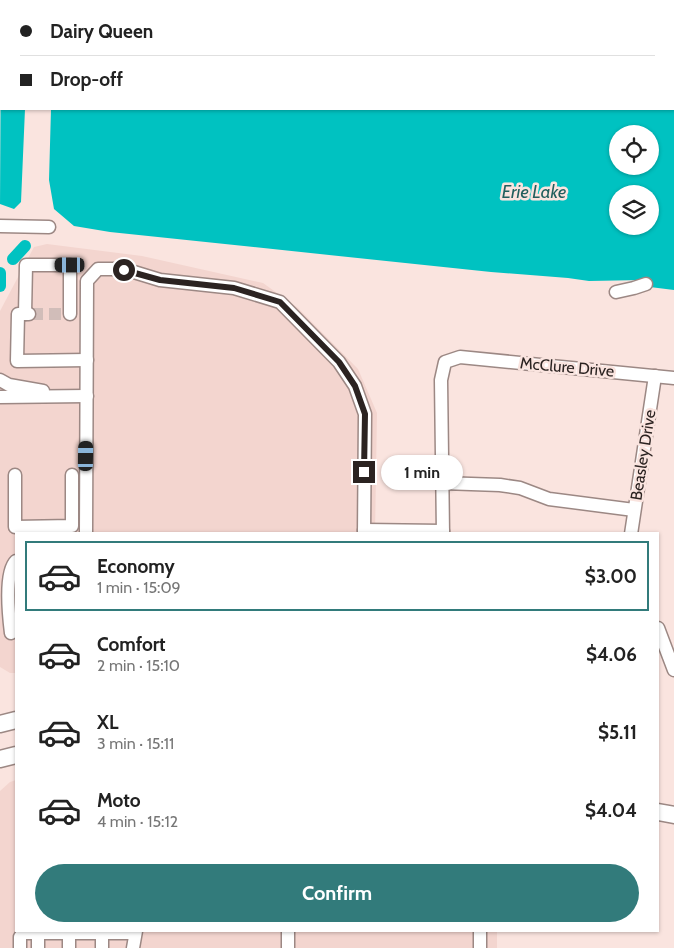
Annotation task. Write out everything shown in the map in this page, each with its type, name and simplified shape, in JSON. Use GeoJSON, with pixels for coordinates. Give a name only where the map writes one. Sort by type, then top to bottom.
{"type":"FeatureCollection","features":[{"type":"Feature","properties":{"kind":"main road"},"geometry":{"type":"LineString","coordinates":[[0,724],[15,720]]}},
{"type":"Feature","properties":{"kind":"main road"},"geometry":{"type":"LineString","coordinates":[[0,759],[15,755]]}},
{"type":"Feature","properties":{"kind":"main road"},"geometry":{"type":"LineString","coordinates":[[659,812],[674,815]]}},
{"type":"Feature","properties":{"kind":"street"},"geometry":{"type":"LineString","coordinates":[[0,226],[49,227]]}},
{"type":"Feature","properties":{"kind":"street"},"geometry":{"type":"LineString","coordinates":[[87,314],[67,314],[70,265],[26,265],[28,314],[18,314],[17,361],[87,360]]}},
{"type":"Feature","properties":{"kind":"street"},"geometry":{"type":"LineString","coordinates":[[86,532],[87,281],[98,269],[124,270],[160,280],[234,288],[280,302],[339,362],[355,386],[365,414],[364,532],[443,532],[442,483],[500,485],[520,488],[549,499],[634,510]]}},
{"type":"Feature","properties":{"kind":"street"},"geometry":{"type":"LineString","coordinates":[[616,292],[646,284]]}},
{"type":"Feature","properties":{"kind":"street","name":"McClure Drive"},"geometry":{"type":"LineString","coordinates":[[442,483],[441,380],[444,362],[460,358],[674,378]]}},
{"type":"Feature","properties":{"kind":"street","name":"Beasley Drive"},"geometry":{"type":"LineString","coordinates":[[631,532],[655,376]]}},
{"type":"Feature","properties":{"kind":"street"},"geometry":{"type":"LineString","coordinates":[[0,380],[8,385],[67,396]]}},
{"type":"Feature","properties":{"kind":"street"},"geometry":{"type":"LineString","coordinates":[[0,397],[87,396]]}},
{"type":"Feature","properties":{"kind":"street"},"geometry":{"type":"LineString","coordinates":[[15,475],[15,527],[72,526],[72,476]]}},
{"type":"Feature","properties":{"kind":"street"},"geometry":{"type":"LineString","coordinates":[[12,633],[9,618],[9,572],[15,563]]}},
{"type":"Feature","properties":{"kind":"street"},"geometry":{"type":"LineString","coordinates":[[659,631],[674,670]]}},
{"type":"Feature","properties":{"kind":"street"},"geometry":{"type":"LineString","coordinates":[[20,948],[20,937],[23,933],[135,932],[133,948]]}},
{"type":"Feature","properties":{"kind":"street"},"geometry":{"type":"LineString","coordinates":[[288,932],[288,948]]}},
{"type":"Feature","properties":{"kind":"street"},"geometry":{"type":"LineString","coordinates":[[480,932],[480,948]]}},
{"type":"Feature","properties":{"kind":"street"},"geometry":{"type":"LineString","coordinates":[[38,933],[38,948]]}},
{"type":"Feature","properties":{"kind":"street"},"geometry":{"type":"LineString","coordinates":[[69,933],[69,948]]}},
{"type":"Feature","properties":{"kind":"street"},"geometry":{"type":"LineString","coordinates":[[102,933],[102,948]]}},
{"type":"Feature","properties":{"kind":"shaded area"},"geometry":{"type":"Polygon","coordinates":[[[47,244],[142,256],[263,283],[298,308],[358,369],[377,413],[375,532],[15,532],[15,673],[10,673],[0,667],[0,311],[34,247],[47,244]]]}},
{"type":"Feature","properties":{"kind":"shaded area"},"geometry":{"type":"Polygon","coordinates":[[[15,780],[15,932],[497,932],[497,948],[0,948],[0,791],[10,782],[15,780]]]}},
{"type":"Feature","properties":{"kind":"water"},"geometry":{"type":"Polygon","coordinates":[[[1,110],[25,110],[21,202],[14,209],[0,204],[1,110]]]}},
{"type":"Feature","properties":{"kind":"water","name":"Erie Lake"},"geometry":{"type":"Polygon","coordinates":[[[51,110],[674,110],[674,290],[650,287],[643,280],[589,281],[110,232],[74,226],[54,209],[49,180],[51,110]]]}},
{"type":"Feature","properties":{"kind":"waterway"},"geometry":{"type":"LineString","coordinates":[[13,259],[25,246]]}},
{"type":"Feature","properties":{"kind":"waterway"},"geometry":{"type":"LineString","coordinates":[[0,273],[0,286]]}},
{"type":"Feature","properties":{"kind":"tunnel"},"geometry":{"type":"LineString","coordinates":[[31,314],[64,314]]}},
{"type":"Feature","properties":{"kind":"route"},"geometry":{"type":"LineString","coordinates":[[124,270],[160,280],[234,288],[280,302],[339,362],[355,386],[365,414],[364,472]]}}]}
